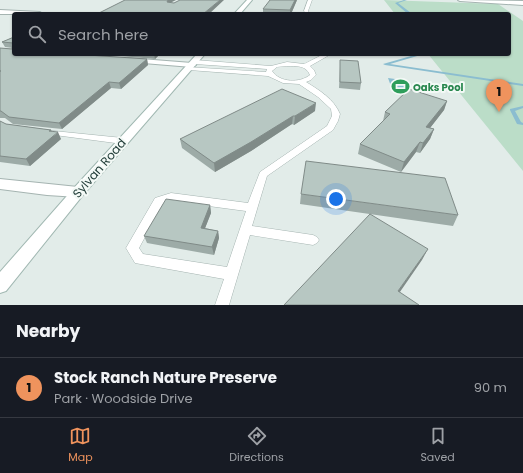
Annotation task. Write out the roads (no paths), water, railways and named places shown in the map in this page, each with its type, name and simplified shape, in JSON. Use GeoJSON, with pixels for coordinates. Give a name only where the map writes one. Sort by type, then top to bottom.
{"type":"FeatureCollection","features":[{"type":"Feature","properties":{"kind":"main road"},"geometry":{"type":"LineString","coordinates":[[239,12],[250,0]]}},
{"type":"Feature","properties":{"kind":"main road"},"geometry":{"type":"LineString","coordinates":[[460,0],[523,3]]}},
{"type":"Feature","properties":{"kind":"main road"},"geometry":{"type":"LineString","coordinates":[[0,12],[12,13]]}},
{"type":"Feature","properties":{"kind":"main road"},"geometry":{"type":"LineString","coordinates":[[126,60],[194,62]]}},
{"type":"Feature","properties":{"kind":"main road","name":"Sylvan Road"},"geometry":{"type":"LineString","coordinates":[[0,285],[78,192],[194,62]]}},
{"type":"Feature","properties":{"kind":"main road"},"geometry":{"type":"LineString","coordinates":[[0,184],[78,192]]}},
{"type":"Feature","properties":{"kind":"lane"},"geometry":{"type":"LineString","coordinates":[[306,12],[310,0]]}},
{"type":"Feature","properties":{"kind":"lane"},"geometry":{"type":"LineString","coordinates":[[305,66],[324,56]]}},
{"type":"Feature","properties":{"kind":"lane"},"geometry":{"type":"LineString","coordinates":[[194,62],[273,68],[288,64],[305,66],[311,69],[313,75],[300,82],[285,82],[278,80],[270,74],[194,62]]}},
{"type":"Feature","properties":{"kind":"lane"},"geometry":{"type":"LineString","coordinates":[[270,74],[269,71],[273,68]]}},
{"type":"Feature","properties":{"kind":"lane"},"geometry":{"type":"LineString","coordinates":[[222,305],[263,174],[330,128],[334,121],[336,113],[332,106],[300,82]]}},
{"type":"Feature","properties":{"kind":"lane"},"geometry":{"type":"LineString","coordinates":[[41,131],[123,141]]}},
{"type":"Feature","properties":{"kind":"lane"},"geometry":{"type":"LineString","coordinates":[[231,274],[139,259],[132,248],[159,201],[172,197],[252,208]]}},
{"type":"Feature","properties":{"kind":"lane"},"geometry":{"type":"LineString","coordinates":[[246,230],[313,240]]}},
{"type":"Feature","properties":{"kind":"water","name":"Oaks Pool"},"geometry":{"type":"Polygon","coordinates":[[[388,78],[402,80],[404,86],[408,86],[411,94],[397,93],[396,89],[392,89],[388,78]]]}},
{"type":"Feature","properties":{"kind":"waterway"},"geometry":{"type":"LineString","coordinates":[[406,0],[396,3],[407,12]]}},
{"type":"Feature","properties":{"kind":"waterway"},"geometry":{"type":"LineString","coordinates":[[415,56],[385,64],[523,85]]}},
{"type":"Feature","properties":{"kind":"waterway"},"geometry":{"type":"LineString","coordinates":[[523,107],[512,110],[519,123],[523,124]]}},
{"type":"Feature","properties":{"kind":"place","name":"Oaks Pool"},"geometry":{"type":"Point","coordinates":[400,87]}},
{"type":"Feature","properties":{"kind":"place","name":"Stock Ranch Nature Preserve"},"geometry":{"type":"Point","coordinates":[499,112]}}]}
